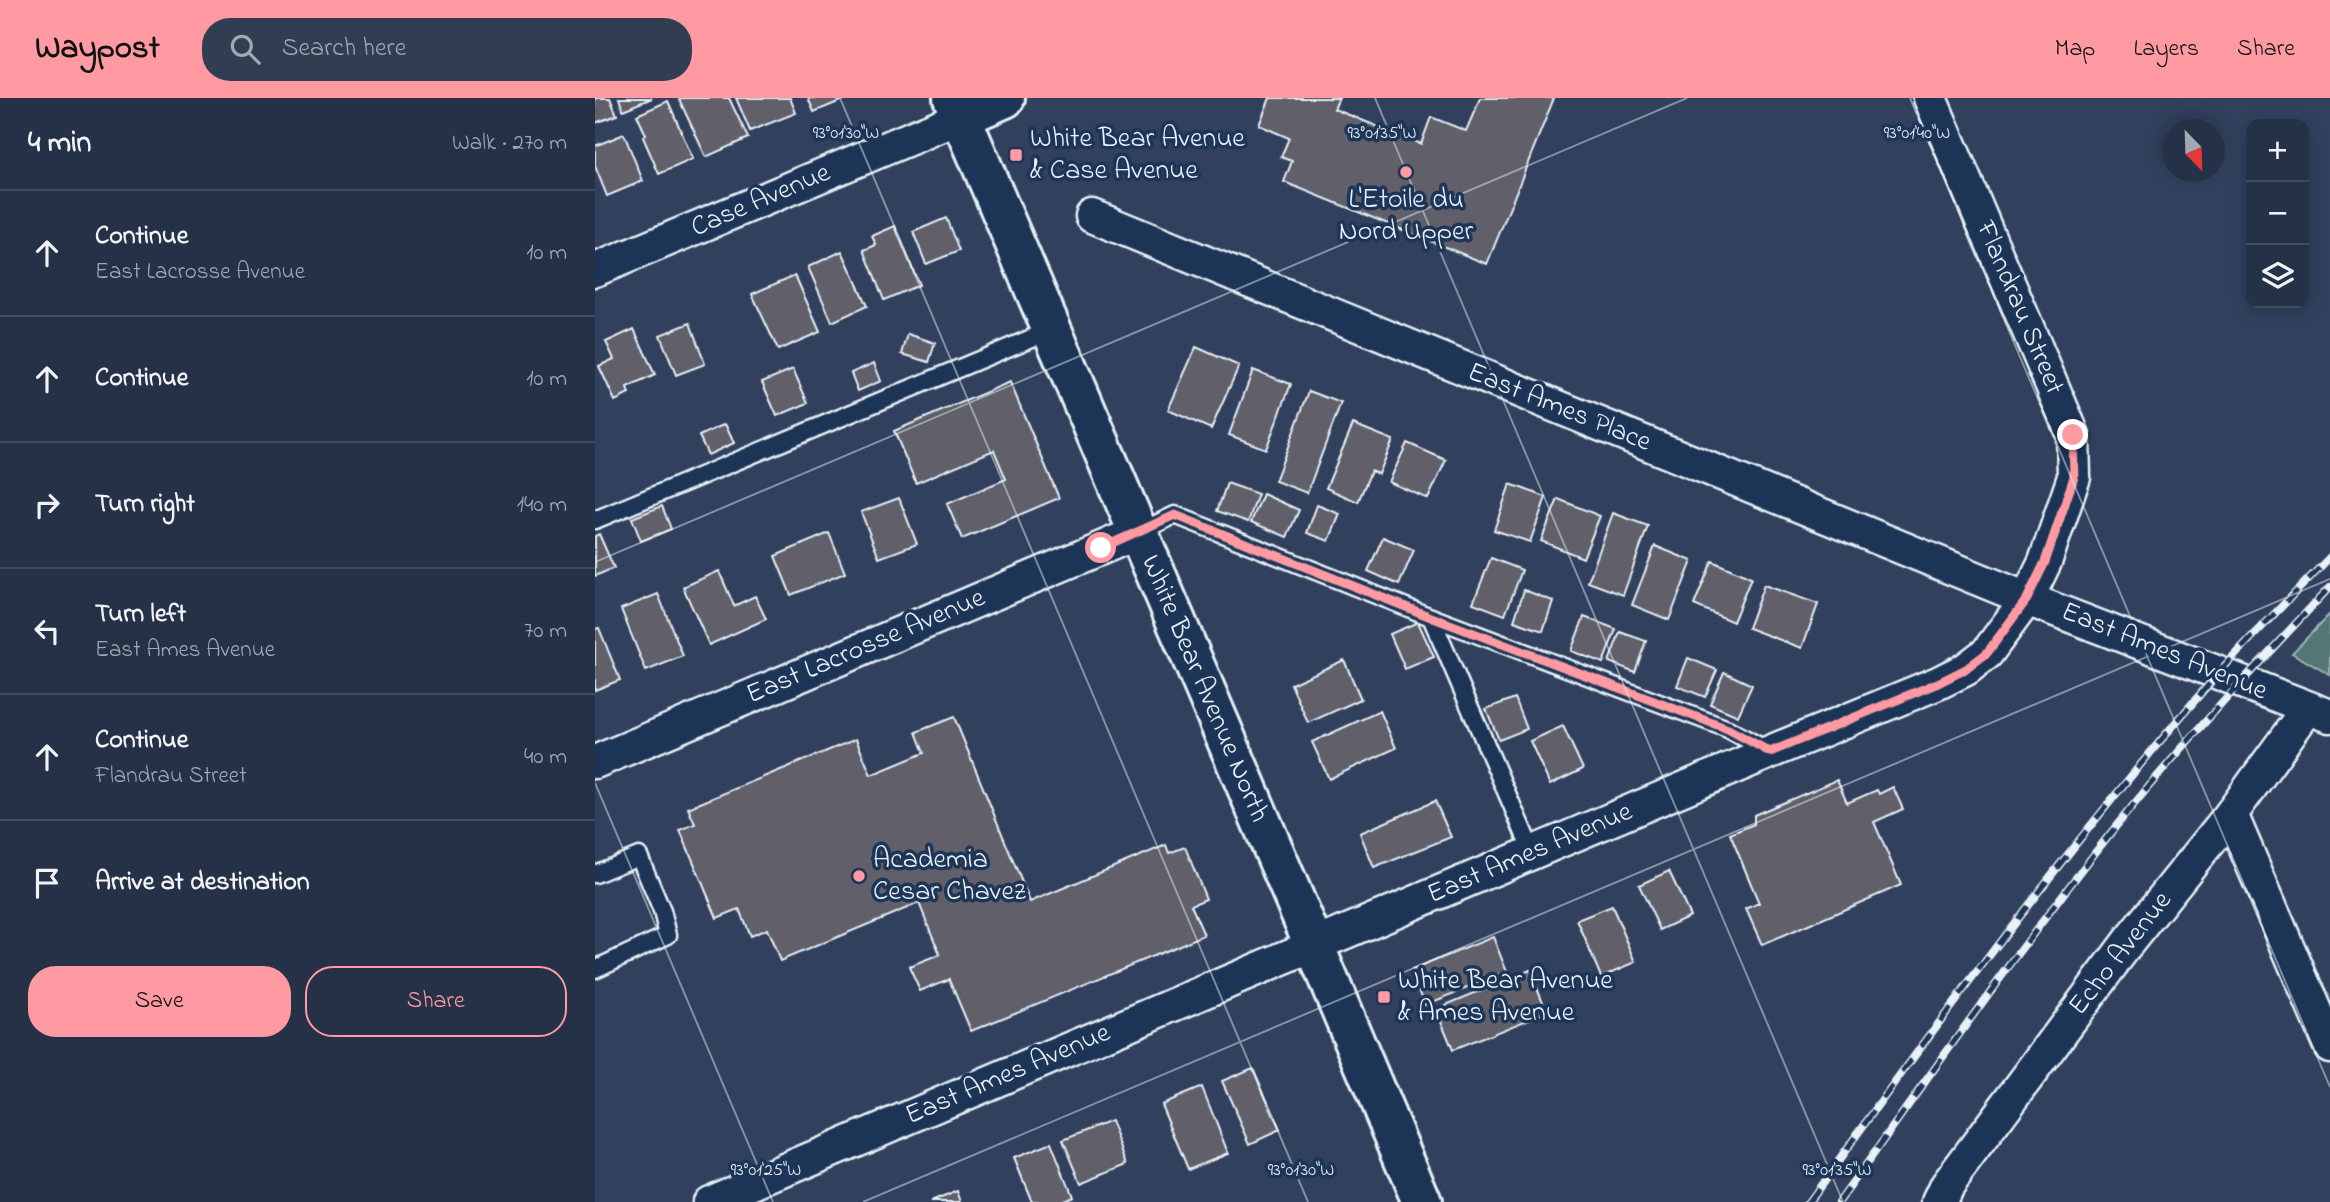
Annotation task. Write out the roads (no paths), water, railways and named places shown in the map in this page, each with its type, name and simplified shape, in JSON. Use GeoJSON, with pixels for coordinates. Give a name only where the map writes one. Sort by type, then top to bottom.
{"type":"FeatureCollection","features":[{"type":"Feature","properties":{"kind":"main road","name":"Case Avenue"},"geometry":{"type":"LineString","coordinates":[[957,107],[1005,98]]}},
{"type":"Feature","properties":{"kind":"main road","name":"White Bear Avenue North"},"geometry":{"type":"LineString","coordinates":[[957,107],[1422,1202]]}},
{"type":"Feature","properties":{"kind":"street","name":"Flandrau Street"},"geometry":{"type":"LineString","coordinates":[[1930,98],[2073,435],[2074,477],[2045,562],[2027,599]]}},
{"type":"Feature","properties":{"kind":"street","name":"Case Avenue"},"geometry":{"type":"LineString","coordinates":[[595,270],[957,107]]}},
{"type":"Feature","properties":{"kind":"street","name":"East Ames Place"},"geometry":{"type":"LineString","coordinates":[[1092,216],[2027,599]]}},
{"type":"Feature","properties":{"kind":"street","name":"East Lacrosse Avenue"},"geometry":{"type":"LineString","coordinates":[[595,762],[1137,533]]}},
{"type":"Feature","properties":{"kind":"street","name":"East Ames Avenue"},"geometry":{"type":"LineString","coordinates":[[709,1202],[1938,683],[1966,669],[1987,653],[2027,599],[2319,712]]}},
{"type":"Feature","properties":{"kind":"street","name":"Echo Avenue"},"geometry":{"type":"LineString","coordinates":[[1939,1202],[1947,1185],[2129,941],[2231,814],[2319,712]]}},
{"type":"Feature","properties":{"kind":"street"},"geometry":{"type":"LineString","coordinates":[[2231,814],[2330,1046]]}},
{"type":"Feature","properties":{"kind":"lane"},"geometry":{"type":"LineString","coordinates":[[595,520],[1051,330]]}},
{"type":"Feature","properties":{"kind":"lane"},"geometry":{"type":"LineString","coordinates":[[1137,533],[1175,515],[1431,617],[1728,729],[1770,752]]}},
{"type":"Feature","properties":{"kind":"lane"},"geometry":{"type":"LineString","coordinates":[[1431,617],[1534,854]]}},
{"type":"Feature","properties":{"kind":"lane"},"geometry":{"type":"LineString","coordinates":[[595,874],[639,856],[668,934],[595,969]]}},
{"type":"Feature","properties":{"kind":"railway"},"geometry":{"type":"LineString","coordinates":[[1808,1202],[1956,1000],[2109,802],[2217,675],[2330,557]]}},
{"type":"Feature","properties":{"kind":"railway"},"geometry":{"type":"LineString","coordinates":[[1839,1202],[2010,964],[2117,825],[2195,734],[2330,587]]}},
{"type":"Feature","properties":{"kind":"place","name":"White Bear Avenue & Case Avenue"},"geometry":{"type":"Point","coordinates":[1016,155]}},
{"type":"Feature","properties":{"kind":"place","name":"L'Etoile du Nord Upper"},"geometry":{"type":"Point","coordinates":[1406,172]}},
{"type":"Feature","properties":{"kind":"place","name":"Academia Cesar Chavez"},"geometry":{"type":"Point","coordinates":[859,876]}},
{"type":"Feature","properties":{"kind":"place","name":"White Bear Avenue & Ames Avenue"},"geometry":{"type":"Point","coordinates":[1384,997]}}]}
